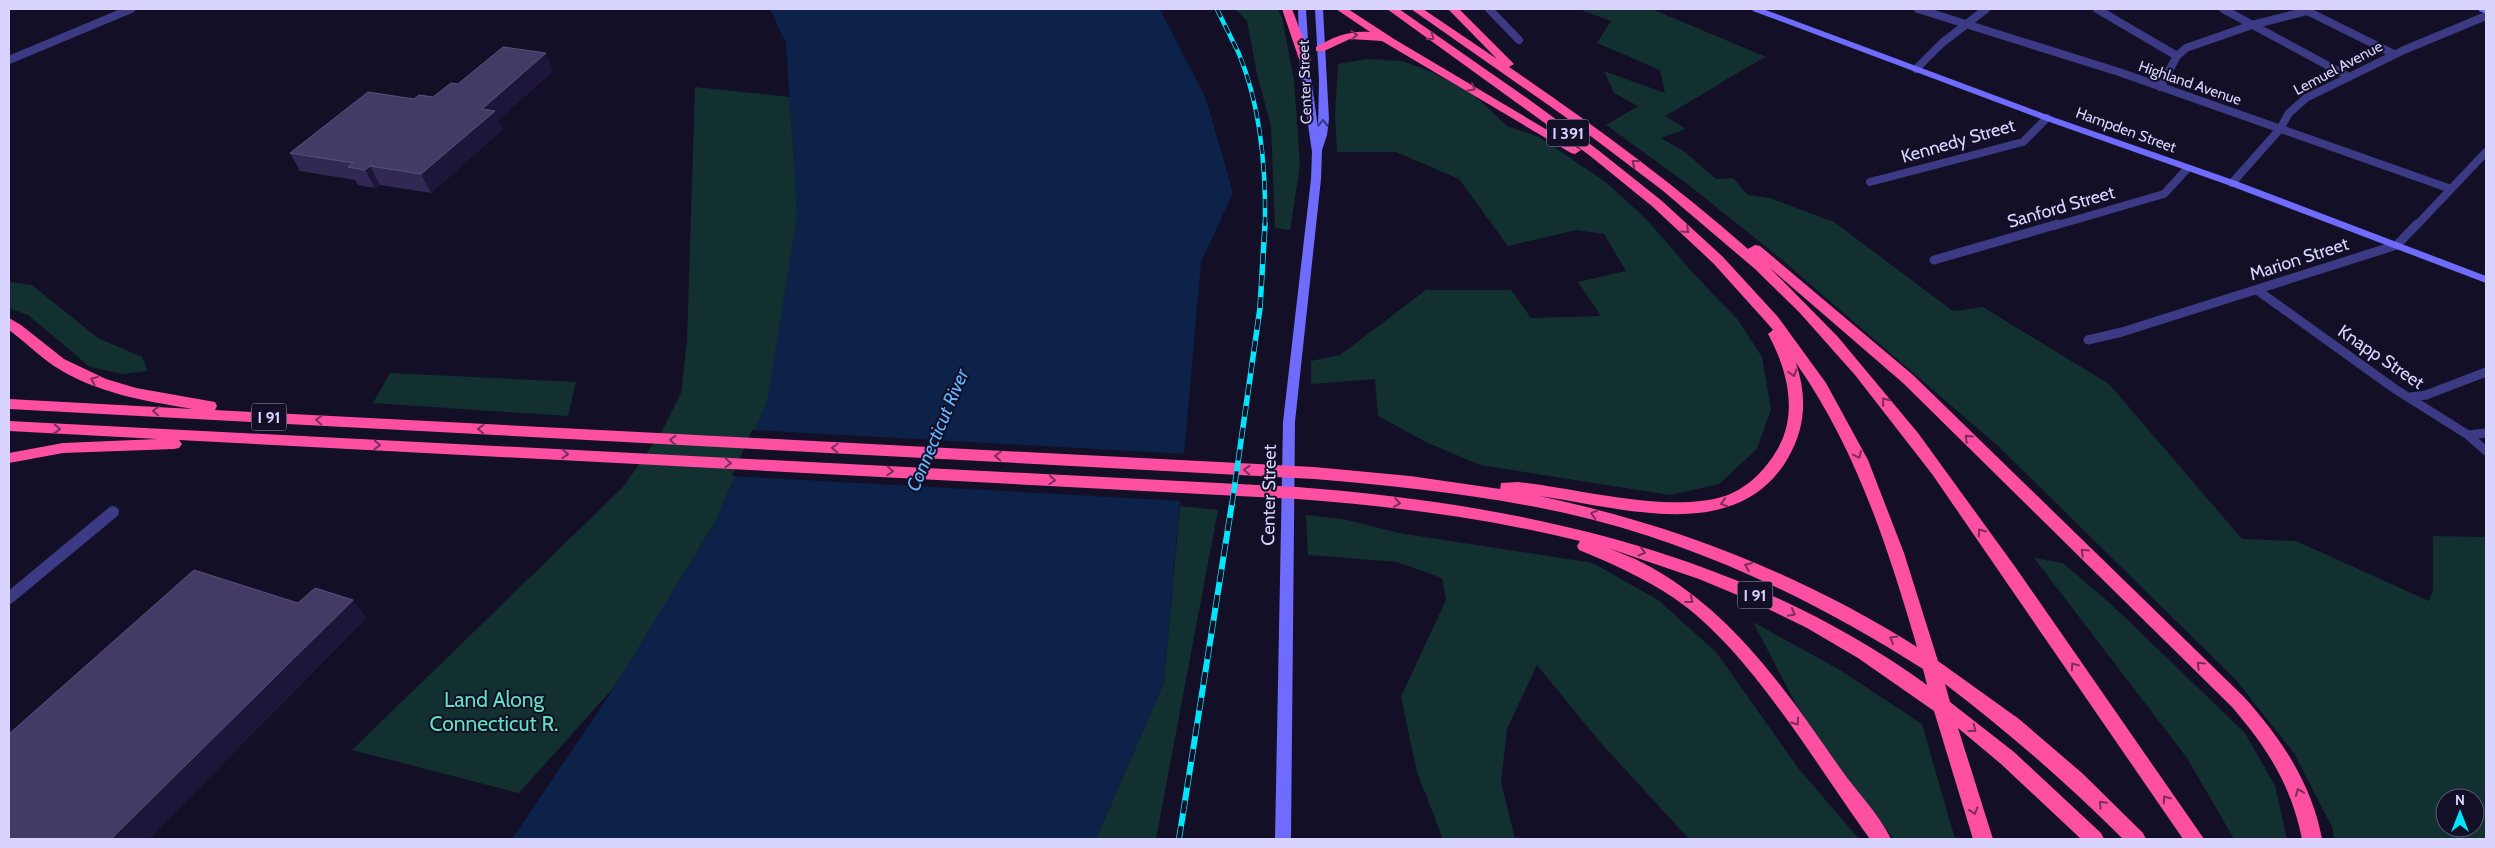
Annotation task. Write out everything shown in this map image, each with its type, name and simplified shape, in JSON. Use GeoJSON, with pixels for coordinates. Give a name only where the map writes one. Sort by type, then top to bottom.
{"type":"FeatureCollection","features":[{"type":"Feature","properties":{"kind":"highway"},"geometry":{"type":"LineString","coordinates":[[1287,9],[1305,59]]}},
{"type":"Feature","properties":{"kind":"highway"},"geometry":{"type":"LineString","coordinates":[[1341,9],[1390,41],[1547,131],[1660,207]]}},
{"type":"Feature","properties":{"kind":"highway","name":"I 391"},"geometry":{"type":"LineString","coordinates":[[1392,9],[1587,147],[1660,207],[1731,272]]}},
{"type":"Feature","properties":{"kind":"highway","name":"I 391"},"geometry":{"type":"LineString","coordinates":[[1416,9],[1540,94],[1608,143],[1673,194]]}},
{"type":"Feature","properties":{"kind":"highway"},"geometry":{"type":"LineString","coordinates":[[1453,9],[1540,94]]}},
{"type":"Feature","properties":{"kind":"highway"},"geometry":{"type":"LineString","coordinates":[[1320,49],[1336,38],[1352,35],[1372,36],[1390,41]]}},
{"type":"Feature","properties":{"kind":"highway"},"geometry":{"type":"LineString","coordinates":[[1673,194],[1783,289],[1828,334],[1878,391],[1951,489],[2194,839]]}},
{"type":"Feature","properties":{"kind":"highway"},"geometry":{"type":"LineString","coordinates":[[1673,194],[1750,246],[1878,352],[2232,697],[2259,726],[2288,769],[2306,810],[2312,839]]}},
{"type":"Feature","properties":{"kind":"highway"},"geometry":{"type":"LineString","coordinates":[[1410,482],[1514,487],[1665,510],[1713,506],[1744,494],[1768,474],[1786,449],[1793,428],[1797,392],[1792,368],[1781,344],[1761,311],[1731,272]]}},
{"type":"Feature","properties":{"kind":"highway"},"geometry":{"type":"LineString","coordinates":[[1731,272],[1788,337],[1835,409],[1876,496],[1910,598],[1982,839]]}},
{"type":"Feature","properties":{"kind":"highway"},"geometry":{"type":"LineString","coordinates":[[9,323],[64,365],[107,385],[150,396],[296,419]]}},
{"type":"Feature","properties":{"kind":"highway","name":"I 91"},"geometry":{"type":"LineString","coordinates":[[9,404],[1348,476],[1410,482],[1531,500],[1639,527],[1722,555],[1803,591],[1896,641],[1971,692],[2059,764],[2136,839]]}},
{"type":"Feature","properties":{"kind":"highway","name":"I 91"},"geometry":{"type":"LineString","coordinates":[[9,426],[1349,497],[1433,507],[1531,524],[1623,546],[1706,574],[1780,607],[1863,653],[1932,699],[2011,761],[2094,839]]}},
{"type":"Feature","properties":{"kind":"highway"},"geometry":{"type":"LineString","coordinates":[[9,458],[44,450],[73,447],[289,441]]}},
{"type":"Feature","properties":{"kind":"highway"},"geometry":{"type":"LineString","coordinates":[[1433,507],[1559,538],[1609,554],[1650,573],[1686,596],[1718,623],[1750,659],[1882,839]]}},
{"type":"Feature","properties":{"kind":"main road","name":"Center Street"},"geometry":{"type":"LineString","coordinates":[[1283,839],[1289,422],[1316,179],[1317,152],[1305,59],[1302,9]]}},
{"type":"Feature","properties":{"kind":"main road","name":"Center Street"},"geometry":{"type":"LineString","coordinates":[[1317,152],[1323,138],[1319,9]]}},
{"type":"Feature","properties":{"kind":"main road","name":"Hampden Street"},"geometry":{"type":"LineString","coordinates":[[1756,9],[2047,118],[2187,169],[2232,183],[2486,280]]}},
{"type":"Feature","properties":{"kind":"main road"},"geometry":{"type":"LineString","coordinates":[[2482,9],[2486,11]]}},
{"type":"Feature","properties":{"kind":"street"},"geometry":{"type":"LineString","coordinates":[[9,60],[131,9]]}},
{"type":"Feature","properties":{"kind":"street"},"geometry":{"type":"LineString","coordinates":[[1489,9],[1519,40]]}},
{"type":"Feature","properties":{"kind":"street","name":"Highland Avenue"},"geometry":{"type":"LineString","coordinates":[[1918,9],[1968,23],[2160,87],[2451,189]]}},
{"type":"Feature","properties":{"kind":"street"},"geometry":{"type":"LineString","coordinates":[[1916,69],[1986,9]]}},
{"type":"Feature","properties":{"kind":"street"},"geometry":{"type":"LineString","coordinates":[[2097,9],[2177,56]]}},
{"type":"Feature","properties":{"kind":"street"},"geometry":{"type":"LineString","coordinates":[[2223,9],[2349,77]]}},
{"type":"Feature","properties":{"kind":"street"},"geometry":{"type":"LineString","coordinates":[[2160,87],[2177,56],[2186,48],[2252,25],[2305,10],[2394,54]]}},
{"type":"Feature","properties":{"kind":"street","name":"Lemuel Avenue"},"geometry":{"type":"LineString","coordinates":[[2232,183],[2280,129],[2296,105],[2394,54],[2486,16]]}},
{"type":"Feature","properties":{"kind":"street","name":"Kennedy Street"},"geometry":{"type":"LineString","coordinates":[[1870,182],[2023,142],[2047,118]]}},
{"type":"Feature","properties":{"kind":"street","name":"Marion Street"},"geometry":{"type":"LineString","coordinates":[[2088,340],[2122,332],[2396,245],[2451,189],[2482,164],[2486,152]]}},
{"type":"Feature","properties":{"kind":"street","name":"Sanford Street"},"geometry":{"type":"LineString","coordinates":[[1934,260],[2164,194],[2187,169]]}},
{"type":"Feature","properties":{"kind":"street","name":"Knapp Street"},"geometry":{"type":"LineString","coordinates":[[2256,290],[2395,389],[2468,435],[2486,451]]}},
{"type":"Feature","properties":{"kind":"street"},"geometry":{"type":"LineString","coordinates":[[2410,397],[2426,396],[2486,372]]}},
{"type":"Feature","properties":{"kind":"street"},"geometry":{"type":"LineString","coordinates":[[2468,435],[2486,433]]}},
{"type":"Feature","properties":{"kind":"street"},"geometry":{"type":"LineString","coordinates":[[9,598],[114,512]]}},
{"type":"Feature","properties":{"kind":"green space"},"geometry":{"type":"Polygon","coordinates":[[[1235,9],[1277,9],[1282,17],[1294,80],[1300,165],[1290,230],[1275,228],[1271,126],[1257,74],[1247,21],[1235,9]]]}},
{"type":"Feature","properties":{"kind":"green space"},"geometry":{"type":"Polygon","coordinates":[[[1578,9],[1652,9],[1766,57],[1665,116],[1686,129],[1661,138],[1685,152],[1716,179],[1733,178],[1748,195],[1770,198],[1834,222],[1953,311],[1983,307],[2109,384],[2242,539],[2296,541],[2429,601],[2433,590],[2433,536],[2486,537],[2486,839],[2334,839],[2333,829],[2294,753],[2236,680],[1998,446],[1775,254],[1690,186],[1606,125],[1638,106],[1614,93],[1604,71],[1665,93],[1660,70],[1597,43],[1611,21],[1578,9]]]}},
{"type":"Feature","properties":{"kind":"green space"},"geometry":{"type":"Polygon","coordinates":[[[1368,59],[1402,61],[1432,72],[1473,94],[1507,126],[1539,137],[1607,183],[1647,220],[1694,274],[1738,320],[1762,357],[1771,409],[1757,449],[1719,484],[1670,495],[1480,465],[1428,443],[1378,416],[1375,379],[1311,384],[1311,361],[1340,355],[1426,290],[1511,290],[1531,318],[1601,316],[1578,282],[1626,271],[1604,234],[1576,230],[1508,246],[1459,179],[1396,152],[1337,152],[1335,115],[1338,64],[1368,59]]]}},
{"type":"Feature","properties":{"kind":"green space","name":"Land Along Connecticut R."},"geometry":{"type":"Polygon","coordinates":[[[695,87],[790,97],[816,377],[714,524],[616,685],[519,793],[352,750],[623,487],[662,431],[681,393],[687,341],[695,87]]]}},
{"type":"Feature","properties":{"kind":"green space"},"geometry":{"type":"Polygon","coordinates":[[[9,282],[32,285],[98,338],[142,357],[148,371],[123,374],[90,367],[28,315],[9,308],[9,282]]]}},
{"type":"Feature","properties":{"kind":"green space"},"geometry":{"type":"Polygon","coordinates":[[[390,373],[576,382],[568,416],[373,403],[390,373]]]}},
{"type":"Feature","properties":{"kind":"green space"},"geometry":{"type":"Polygon","coordinates":[[[1180,506],[1218,510],[1156,839],[1096,839],[1164,682],[1180,506]]]}},
{"type":"Feature","properties":{"kind":"green space"},"geometry":{"type":"Polygon","coordinates":[[[1306,515],[1343,519],[1399,533],[1593,563],[1658,600],[1716,652],[1799,769],[1859,839],[1689,839],[1600,742],[1537,665],[1507,729],[1501,782],[1515,839],[1443,839],[1417,772],[1401,697],[1446,600],[1442,578],[1397,562],[1308,555],[1306,515]]]}},
{"type":"Feature","properties":{"kind":"green space"},"geometry":{"type":"Polygon","coordinates":[[[2034,558],[2063,563],[2113,606],[2245,733],[2275,786],[2287,839],[2234,839],[2187,758],[2034,558]]]}},
{"type":"Feature","properties":{"kind":"green space"},"geometry":{"type":"Polygon","coordinates":[[[1753,622],[1840,670],[1922,724],[1955,839],[1894,839],[1854,790],[1799,710],[1753,622]]]}},
{"type":"Feature","properties":{"kind":"water","name":"Connecticut River"},"geometry":{"type":"Polygon","coordinates":[[[770,9],[1160,9],[1206,99],[1233,193],[1201,262],[1164,682],[1096,839],[512,839],[606,700],[714,524],[767,401],[797,217],[786,43],[770,9]]]}},
{"type":"Feature","properties":{"kind":"pier"},"geometry":{"type":"Polygon","coordinates":[[[752,430],[1187,454],[1183,501],[732,476],[752,430]]]}},
{"type":"Feature","properties":{"kind":"building"},"geometry":{"type":"Polygon","coordinates":[[[503,47],[546,53],[482,109],[495,111],[421,174],[370,166],[365,170],[348,167],[353,163],[290,153],[368,92],[414,99],[419,95],[433,97],[451,83],[458,84],[503,47]]]}},
{"type":"Feature","properties":{"kind":"building"},"geometry":{"type":"Polygon","coordinates":[[[194,570],[298,603],[315,588],[353,600],[111,839],[9,839],[9,734],[194,570]]]}},
{"type":"Feature","properties":{"kind":"railway"},"geometry":{"type":"LineString","coordinates":[[1217,9],[1239,54],[1257,117],[1263,161],[1265,225]]}},
{"type":"Feature","properties":{"kind":"railway"},"geometry":{"type":"LineString","coordinates":[[1232,504],[1260,308],[1265,225]]}},
{"type":"Feature","properties":{"kind":"railway"},"geometry":{"type":"LineString","coordinates":[[1179,839],[1232,503]]}}]}
